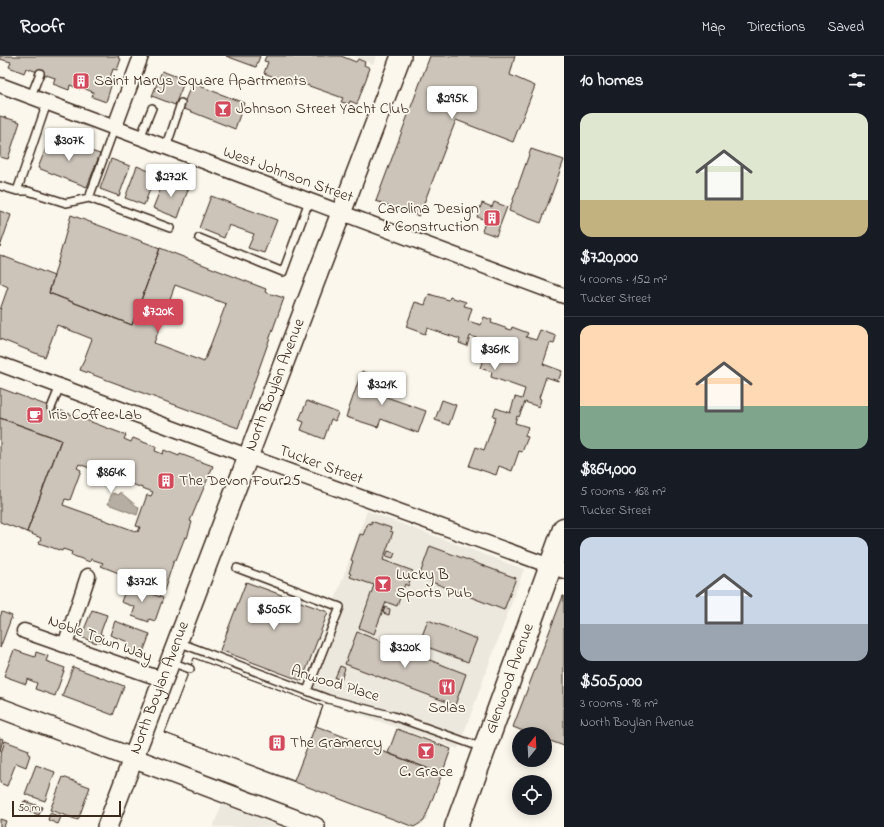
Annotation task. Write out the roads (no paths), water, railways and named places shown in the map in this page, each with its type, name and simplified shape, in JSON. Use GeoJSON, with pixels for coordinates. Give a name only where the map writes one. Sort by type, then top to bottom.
{"type":"FeatureCollection","features":[{"type":"Feature","properties":{"kind":"main road","name":"Glenwood Avenue"},"geometry":{"type":"LineString","coordinates":[[456,827],[485,749],[558,569],[564,530]]}},
{"type":"Feature","properties":{"kind":"street","name":"North Boylan Avenue"},"geometry":{"type":"LineString","coordinates":[[107,827],[171,662],[247,456],[401,56]]}},
{"type":"Feature","properties":{"kind":"street"},"geometry":{"type":"LineString","coordinates":[[114,128],[139,57]]}},
{"type":"Feature","properties":{"kind":"street","name":"West Johnson Street"},"geometry":{"type":"LineString","coordinates":[[0,85],[564,296]]}},
{"type":"Feature","properties":{"kind":"street","name":"Tucker Street"},"geometry":{"type":"LineString","coordinates":[[0,364],[558,569]]}},
{"type":"Feature","properties":{"kind":"street"},"geometry":{"type":"LineString","coordinates":[[65,645],[88,576]]}},
{"type":"Feature","properties":{"kind":"street","name":"Noble Town Way"},"geometry":{"type":"LineString","coordinates":[[24,630],[164,680]]}},
{"type":"Feature","properties":{"kind":"street"},"geometry":{"type":"LineString","coordinates":[[0,708],[316,827]]}},
{"type":"Feature","properties":{"kind":"lane"},"geometry":{"type":"LineString","coordinates":[[31,96],[40,73]]}},
{"type":"Feature","properties":{"kind":"lane"},"geometry":{"type":"LineString","coordinates":[[17,191],[47,103]]}},
{"type":"Feature","properties":{"kind":"lane"},"geometry":{"type":"LineString","coordinates":[[166,148],[181,103]]}},
{"type":"Feature","properties":{"kind":"lane"},"geometry":{"type":"LineString","coordinates":[[140,138],[152,108]]}},
{"type":"Feature","properties":{"kind":"lane"},"geometry":{"type":"LineString","coordinates":[[89,198],[114,128]]}},
{"type":"Feature","properties":{"kind":"lane"},"geometry":{"type":"LineString","coordinates":[[0,186],[17,191],[28,191],[66,203],[89,198],[170,228]]}},
{"type":"Feature","properties":{"kind":"lane"},"geometry":{"type":"LineString","coordinates":[[199,238],[283,272],[309,201]]}},
{"type":"Feature","properties":{"kind":"lane"},"geometry":{"type":"LineString","coordinates":[[52,408],[60,386]]}},
{"type":"Feature","properties":{"kind":"lane"},"geometry":{"type":"LineString","coordinates":[[237,568],[340,608],[307,691]]}},
{"type":"Feature","properties":{"kind":"lane","name":"Anwood Place"},"geometry":{"type":"LineString","coordinates":[[178,642],[328,699],[393,716],[485,749]]}},
{"type":"Feature","properties":{"kind":"lane"},"geometry":{"type":"LineString","coordinates":[[171,662],[190,669]]}},
{"type":"Feature","properties":{"kind":"place","name":"Saint Marys Square Apartments"},"geometry":{"type":"Point","coordinates":[81,81]}},
{"type":"Feature","properties":{"kind":"place","name":"Johnson Street Yacht Club"},"geometry":{"type":"Point","coordinates":[223,109]}},
{"type":"Feature","properties":{"kind":"place","name":"Carolina Design & Construction"},"geometry":{"type":"Point","coordinates":[492,218]}},
{"type":"Feature","properties":{"kind":"place","name":"Iris Coffee Lab"},"geometry":{"type":"Point","coordinates":[35,415]}},
{"type":"Feature","properties":{"kind":"place","name":"The Devon Four25"},"geometry":{"type":"Point","coordinates":[166,481]}},
{"type":"Feature","properties":{"kind":"place","name":"Lucky B Sports Pub"},"geometry":{"type":"Point","coordinates":[383,584]}},
{"type":"Feature","properties":{"kind":"place","name":"Solas"},"geometry":{"type":"Point","coordinates":[447,687]}},
{"type":"Feature","properties":{"kind":"place","name":"The Gramercy"},"geometry":{"type":"Point","coordinates":[277,743]}},
{"type":"Feature","properties":{"kind":"place","name":"C. Grace"},"geometry":{"type":"Point","coordinates":[426,751]}}]}
